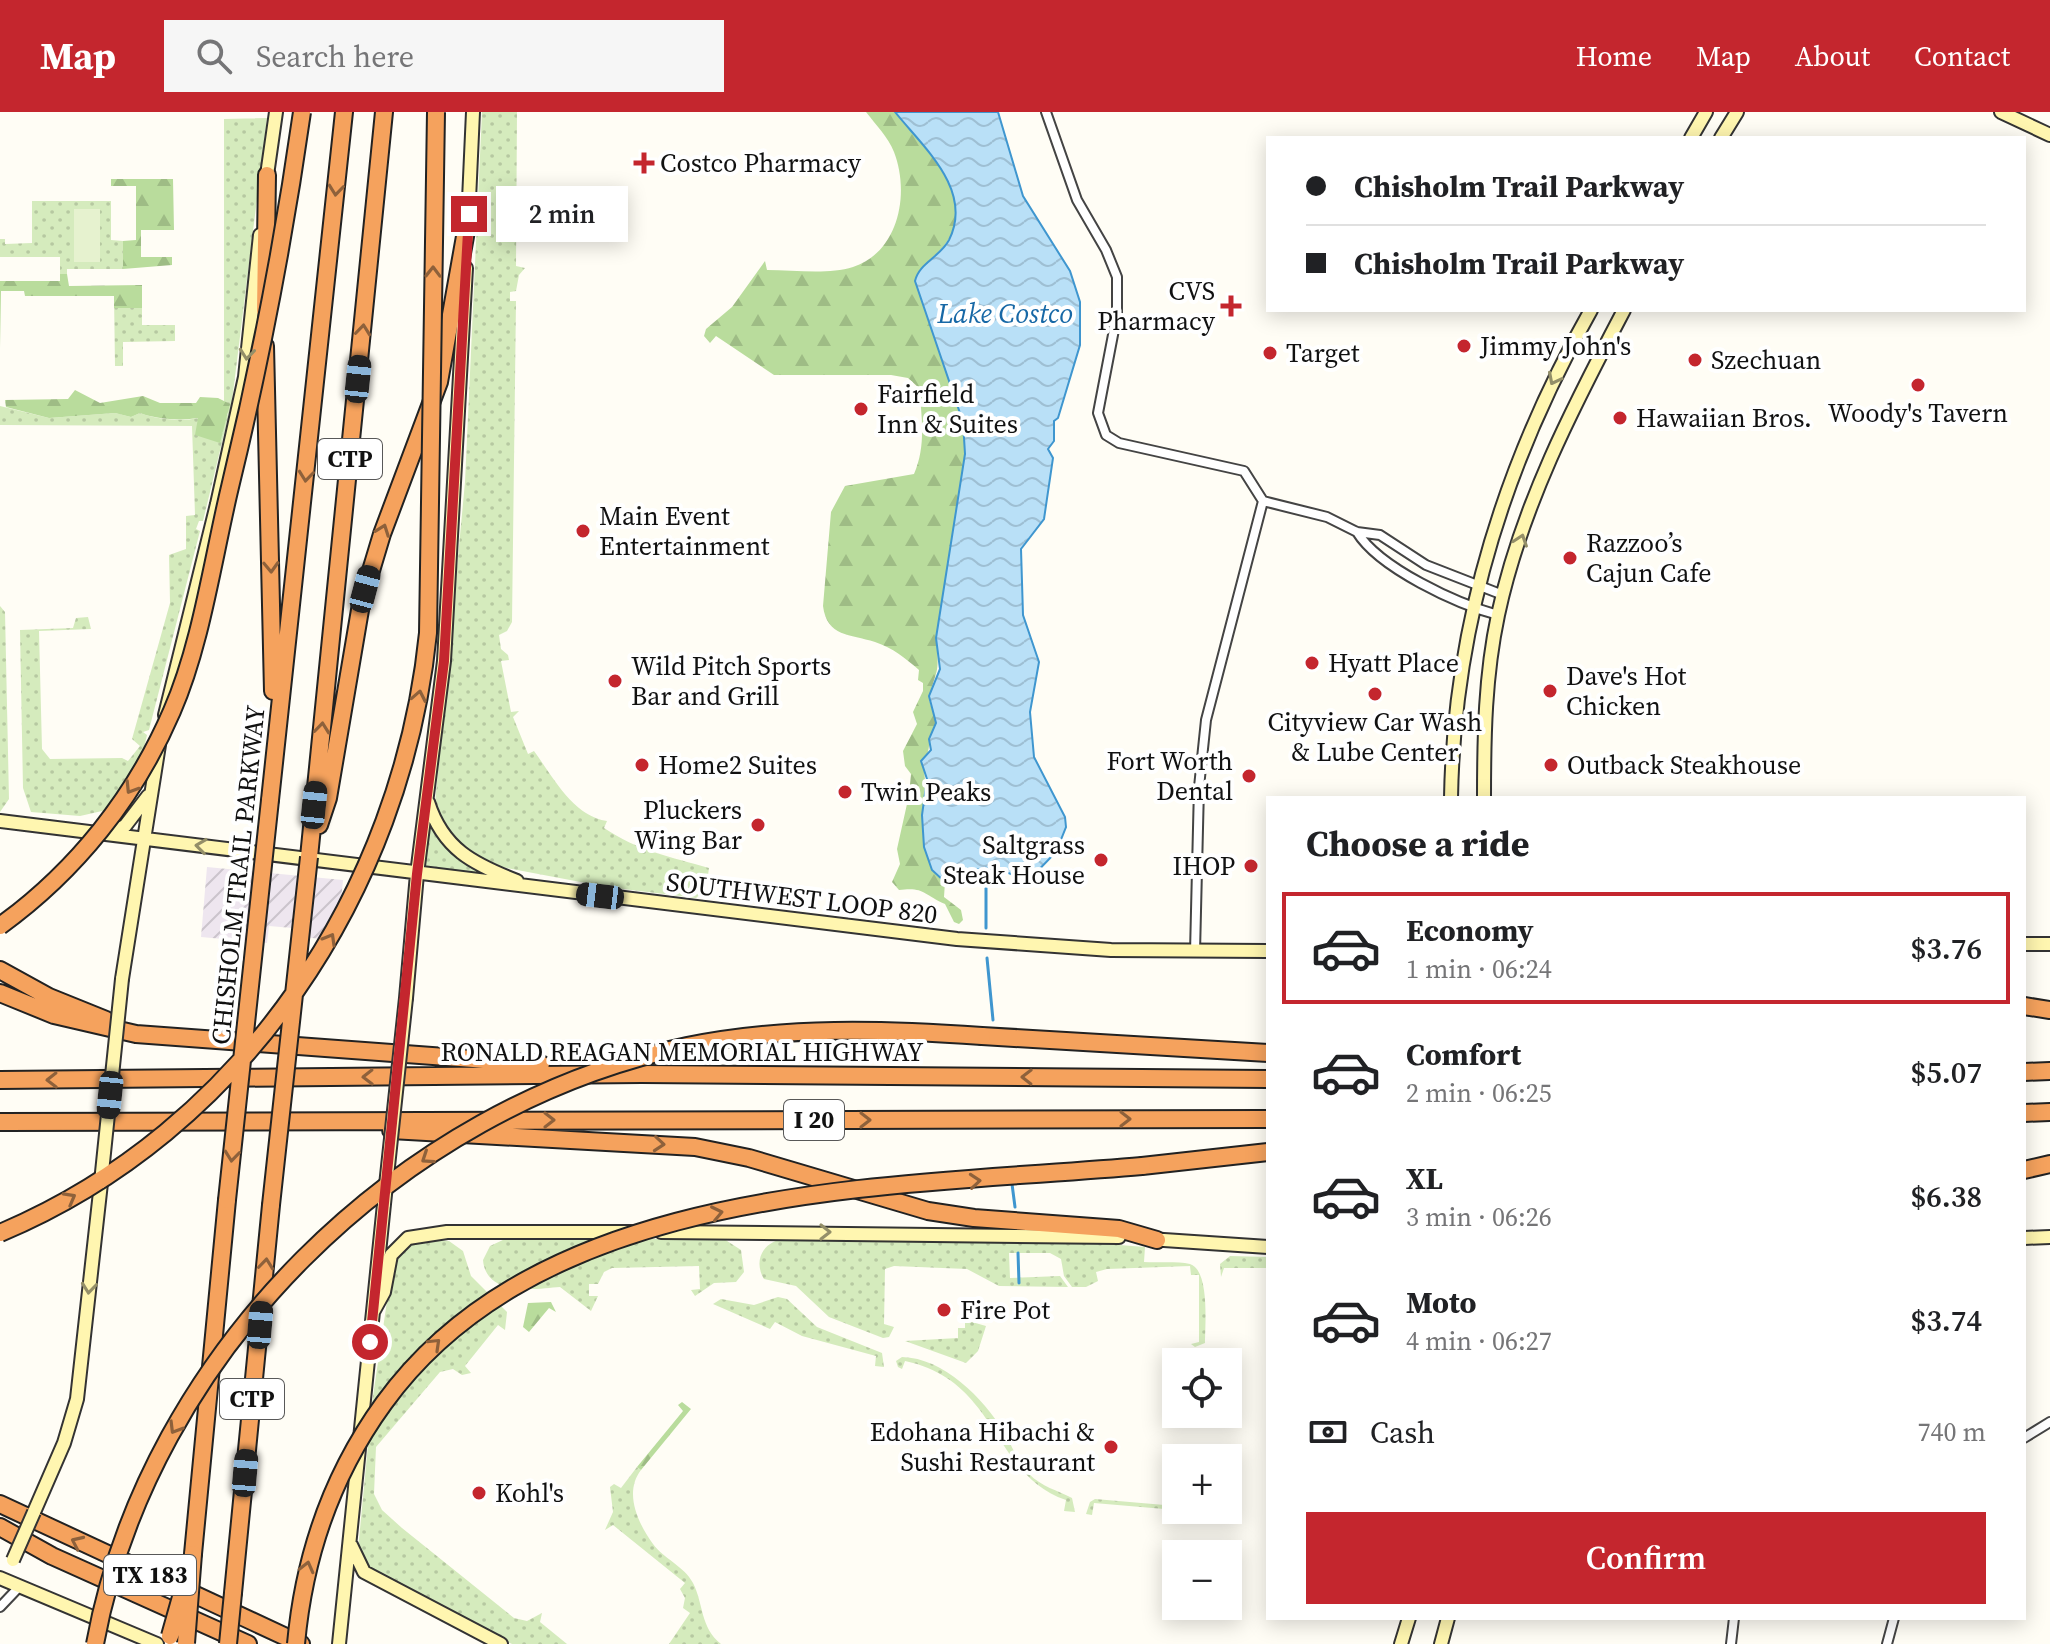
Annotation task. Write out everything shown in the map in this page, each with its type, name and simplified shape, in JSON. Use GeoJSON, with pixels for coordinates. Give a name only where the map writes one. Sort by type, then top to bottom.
{"type":"FeatureCollection","features":[{"type":"Feature","properties":{"kind":"highway"},"geometry":{"type":"LineString","coordinates":[[0,926],[36,899],[85,850],[129,791],[172,711],[193,645],[270,315],[302,112]]}},
{"type":"Feature","properties":{"kind":"highway","name":"CHISHOLM TRAIL PARKWAY"},"geometry":{"type":"LineString","coordinates":[[170,1642],[193,1554],[227,1200],[344,112]]}},
{"type":"Feature","properties":{"kind":"highway","name":"CTP"},"geometry":{"type":"LineString","coordinates":[[228,1644],[309,857],[321,802],[384,112]]}},
{"type":"Feature","properties":{"kind":"highway"},"geometry":{"type":"LineString","coordinates":[[0,1233],[110,1174],[168,1130],[232,1071],[278,1016],[317,962],[378,841],[408,749],[428,633],[436,112]]}},
{"type":"Feature","properties":{"kind":"highway"},"geometry":{"type":"LineString","coordinates":[[267,175],[265,390],[273,661],[270,800]]}},
{"type":"Feature","properties":{"kind":"highway"},"geometry":{"type":"LineString","coordinates":[[321,802],[361,604],[382,534],[439,382],[469,214]]}},
{"type":"Feature","properties":{"kind":"highway"},"geometry":{"type":"LineString","coordinates":[[0,970],[76,1008],[169,1038]]}},
{"type":"Feature","properties":{"kind":"highway"},"geometry":{"type":"LineString","coordinates":[[0,993],[78,1022],[169,1038],[528,1064],[606,1064],[642,1074]]}},
{"type":"Feature","properties":{"kind":"highway"},"geometry":{"type":"LineString","coordinates":[[2026,1006],[2050,1010]]}},
{"type":"Feature","properties":{"kind":"highway"},"geometry":{"type":"LineString","coordinates":[[95,1644],[114,1567],[141,1492],[177,1423],[230,1346],[273,1293],[344,1221],[415,1166],[477,1127],[533,1098],[623,1063],[685,1047],[760,1034],[878,1028],[1266,1053]]}},
{"type":"Feature","properties":{"kind":"highway"},"geometry":{"type":"LineString","coordinates":[[2026,1072],[2050,1071]]}},
{"type":"Feature","properties":{"kind":"highway","name":"RONALD REAGAN MEMORIAL HIGHWAY"},"geometry":{"type":"LineString","coordinates":[[0,1080],[642,1074],[1266,1079]]}},
{"type":"Feature","properties":{"kind":"highway"},"geometry":{"type":"LineString","coordinates":[[2026,1113],[2050,1112]]}},
{"type":"Feature","properties":{"kind":"highway"},"geometry":{"type":"LineString","coordinates":[[359,1119],[384,1129],[711,1149],[928,1211],[974,1218],[1119,1229],[1157,1240]]}},
{"type":"Feature","properties":{"kind":"highway","name":"I 20"},"geometry":{"type":"LineString","coordinates":[[2,1123],[359,1119],[1266,1119]]}},
{"type":"Feature","properties":{"kind":"highway"},"geometry":{"type":"LineString","coordinates":[[298,1644],[304,1580],[319,1528],[332,1493],[364,1431],[431,1347],[465,1317],[529,1276],[581,1252],[630,1235],[766,1203],[844,1192],[1266,1152]]}},
{"type":"Feature","properties":{"kind":"highway"},"geometry":{"type":"LineString","coordinates":[[2026,1170],[2050,1164]]}},
{"type":"Feature","properties":{"kind":"highway","name":"TX 183"},"geometry":{"type":"LineString","coordinates":[[0,1504],[298,1644]]}},
{"type":"Feature","properties":{"kind":"highway","name":"TX 183"},"geometry":{"type":"LineString","coordinates":[[0,1527],[52,1556],[248,1644]]}},
{"type":"Feature","properties":{"kind":"main road"},"geometry":{"type":"LineString","coordinates":[[170,1642],[20,1586],[1,1582],[64,1443],[77,1399],[122,979],[143,839],[167,701],[217,504],[245,377],[276,112]]}},
{"type":"Feature","properties":{"kind":"main road"},"geometry":{"type":"LineString","coordinates":[[339,1643],[417,874],[444,661],[473,112]]}},
{"type":"Feature","properties":{"kind":"main road"},"geometry":{"type":"LineString","coordinates":[[1692,136],[1706,112]]}},
{"type":"Feature","properties":{"kind":"main road"},"geometry":{"type":"LineString","coordinates":[[1722,136],[1737,112]]}},
{"type":"Feature","properties":{"kind":"main road"},"geometry":{"type":"LineString","coordinates":[[2001,112],[2050,135]]}},
{"type":"Feature","properties":{"kind":"main road"},"geometry":{"type":"LineString","coordinates":[[1451,796],[1456,710],[1477,588],[1521,452],[1540,406],[1590,312]]}},
{"type":"Feature","properties":{"kind":"main road"},"geometry":{"type":"LineString","coordinates":[[1484,796],[1484,717],[1503,595],[1558,439],[1623,312]]}},
{"type":"Feature","properties":{"kind":"main road"},"geometry":{"type":"LineString","coordinates":[[107,834],[125,826],[152,790]]}},
{"type":"Feature","properties":{"kind":"main road"},"geometry":{"type":"LineString","coordinates":[[427,798],[442,835],[464,858],[535,888]]}},
{"type":"Feature","properties":{"kind":"main road","name":"SOUTHWEST LOOP 820"},"geometry":{"type":"LineString","coordinates":[[0,821],[957,939],[1195,952],[1266,951]]}},
{"type":"Feature","properties":{"kind":"main road"},"geometry":{"type":"LineString","coordinates":[[2026,944],[2050,944]]}},
{"type":"Feature","properties":{"kind":"main road"},"geometry":{"type":"LineString","coordinates":[[373,1312],[384,1292],[387,1267],[397,1245],[408,1238],[431,1233],[927,1232],[1266,1247]]}},
{"type":"Feature","properties":{"kind":"main road"},"geometry":{"type":"LineString","coordinates":[[2026,1238],[2050,1237]]}},
{"type":"Feature","properties":{"kind":"main road"},"geometry":{"type":"LineString","coordinates":[[350,1540],[364,1572],[501,1644]]}},
{"type":"Feature","properties":{"kind":"main road"},"geometry":{"type":"LineString","coordinates":[[1401,1644],[1408,1620]]}},
{"type":"Feature","properties":{"kind":"main road"},"geometry":{"type":"LineString","coordinates":[[1441,1644],[1447,1620]]}},
{"type":"Feature","properties":{"kind":"street"},"geometry":{"type":"LineString","coordinates":[[1046,112],[1077,200],[1106,250],[1117,277],[1118,290],[1098,413],[1106,435],[1119,443],[1244,471],[1263,501],[1327,517],[1357,532],[1383,536],[1426,565],[1477,588],[1503,595]]}},
{"type":"Feature","properties":{"kind":"street"},"geometry":{"type":"LineString","coordinates":[[1195,952],[1199,787],[1206,720],[1263,501]]}},
{"type":"Feature","properties":{"kind":"street"},"geometry":{"type":"LineString","coordinates":[[1357,532],[1366,547],[1414,577],[1472,608],[1498,615]]}},
{"type":"Feature","properties":{"kind":"street"},"geometry":{"type":"LineString","coordinates":[[1414,577],[1426,565]]}},
{"type":"Feature","properties":{"kind":"street"},"geometry":{"type":"LineString","coordinates":[[2026,1437],[2050,1422]]}},
{"type":"Feature","properties":{"kind":"street"},"geometry":{"type":"LineString","coordinates":[[0,1607],[20,1586]]}},
{"type":"Feature","properties":{"kind":"street"},"geometry":{"type":"LineString","coordinates":[[1731,1644],[1734,1620]]}},
{"type":"Feature","properties":{"kind":"street"},"geometry":{"type":"LineString","coordinates":[[1887,1644],[1893,1620]]}},
{"type":"Feature","properties":{"kind":"shaded area"},"geometry":{"type":"Polygon","coordinates":[[[207,867],[343,880],[337,941],[304,937],[304,929],[269,926],[267,943],[201,937],[207,867]]]}},
{"type":"Feature","properties":{"kind":"green space"},"geometry":{"type":"Polygon","coordinates":[[[482,112],[517,112],[516,266],[525,268],[519,275],[516,291],[510,292],[510,301],[516,301],[512,622],[507,631],[499,635],[501,649],[509,660],[501,661],[511,712],[519,711],[513,717],[528,754],[534,751],[574,804],[595,818],[607,821],[604,828],[642,848],[709,868],[706,889],[696,898],[607,887],[486,864],[454,838],[435,803],[465,482],[482,112]]]}},
{"type":"Feature","properties":{"kind":"green space"},"geometry":{"type":"Polygon","coordinates":[[[866,112],[895,112],[943,173],[956,207],[955,225],[946,243],[924,266],[916,281],[963,422],[965,454],[937,647],[937,668],[929,699],[936,725],[929,740],[924,768],[925,843],[935,869],[945,882],[944,897],[961,910],[963,920],[959,924],[954,922],[945,904],[919,890],[899,890],[892,882],[900,864],[897,849],[911,774],[905,766],[903,751],[917,724],[913,712],[923,691],[923,683],[918,680],[919,670],[888,647],[835,629],[829,624],[823,606],[831,512],[845,486],[914,474],[922,443],[919,388],[908,378],[891,375],[774,375],[716,336],[710,343],[704,336],[706,329],[732,307],[765,261],[767,270],[833,271],[853,267],[881,248],[897,219],[901,185],[894,152],[866,112]]]}},
{"type":"Feature","properties":{"kind":"green space"},"geometry":{"type":"Polygon","coordinates":[[[267,118],[232,401],[203,521],[199,521],[196,529],[200,531],[149,730],[143,732],[147,735],[140,765],[111,809],[80,816],[31,812],[23,788],[20,630],[73,628],[76,618],[88,617],[91,629],[39,631],[42,749],[50,759],[122,758],[128,761],[140,746],[132,739],[170,603],[169,555],[186,549],[186,516],[195,515],[192,426],[0,425],[0,406],[49,418],[115,413],[131,417],[140,413],[168,419],[198,418],[223,433],[223,423],[228,414],[224,401],[224,119],[267,118]]]}},
{"type":"Feature","properties":{"kind":"green space"},"geometry":{"type":"Polygon","coordinates":[[[111,179],[173,179],[174,230],[141,230],[141,257],[172,257],[172,265],[123,269],[123,241],[136,240],[136,186],[111,186],[111,179]]]}},
{"type":"Feature","properties":{"kind":"green space"},"geometry":{"type":"Polygon","coordinates":[[[32,201],[111,201],[111,240],[123,241],[123,269],[67,269],[67,274],[60,274],[60,257],[0,257],[0,239],[5,239],[5,244],[32,243],[32,201]]]}},
{"type":"Feature","properties":{"kind":"green space"},"geometry":{"type":"Polygon","coordinates":[[[74,209],[100,209],[100,262],[74,262],[74,209]]]}},
{"type":"Feature","properties":{"kind":"green space"},"geometry":{"type":"Polygon","coordinates":[[[60,274],[67,274],[69,286],[142,285],[142,308],[114,308],[114,296],[25,296],[24,291],[1,291],[0,348],[0,281],[60,281],[60,274]]]}},
{"type":"Feature","properties":{"kind":"green space"},"geometry":{"type":"Polygon","coordinates":[[[114,296],[142,296],[142,325],[175,325],[175,341],[123,342],[123,366],[115,366],[114,296]]]}},
{"type":"Feature","properties":{"kind":"green space"},"geometry":{"type":"Polygon","coordinates":[[[75,390],[100,403],[143,396],[160,403],[196,403],[200,397],[218,398],[230,404],[220,443],[195,435],[198,418],[168,419],[140,413],[131,417],[115,413],[49,418],[6,407],[5,400],[68,399],[75,390]]]}},
{"type":"Feature","properties":{"kind":"green space"},"geometry":{"type":"Polygon","coordinates":[[[0,606],[5,612],[9,799],[0,812],[0,606]]]}},
{"type":"Feature","properties":{"kind":"green space"},"geometry":{"type":"Polygon","coordinates":[[[427,798],[451,845],[535,888],[417,874],[427,798]]]}},
{"type":"Feature","properties":{"kind":"green space"},"geometry":{"type":"Polygon","coordinates":[[[424,1239],[449,1241],[463,1251],[471,1276],[507,1312],[505,1330],[498,1325],[465,1366],[471,1373],[462,1375],[453,1369],[440,1372],[376,1447],[374,1494],[382,1510],[402,1528],[514,1618],[527,1621],[542,1613],[540,1622],[567,1644],[512,1644],[374,1574],[358,1550],[372,1403],[392,1267],[404,1249],[424,1239]]]}},
{"type":"Feature","properties":{"kind":"green space"},"geometry":{"type":"Polygon","coordinates":[[[505,1239],[724,1239],[741,1250],[744,1272],[736,1282],[714,1283],[695,1296],[691,1290],[700,1289],[699,1266],[612,1268],[604,1272],[598,1284],[589,1284],[589,1296],[598,1296],[591,1311],[560,1287],[513,1288],[493,1280],[486,1272],[483,1260],[490,1246],[505,1239]]]}},
{"type":"Feature","properties":{"kind":"green space"},"geometry":{"type":"Polygon","coordinates":[[[783,1239],[1069,1241],[1145,1247],[1144,1262],[1190,1264],[1201,1276],[1205,1299],[1205,1343],[1195,1347],[1191,1344],[1199,1342],[1199,1275],[1191,1275],[1190,1266],[1107,1269],[1096,1272],[1098,1281],[1086,1287],[1072,1287],[1064,1276],[1061,1259],[1050,1253],[1009,1253],[1010,1278],[1060,1276],[1068,1287],[999,1286],[967,1269],[894,1266],[885,1269],[884,1324],[894,1327],[889,1337],[883,1338],[829,1317],[796,1286],[764,1279],[760,1266],[762,1253],[770,1244],[783,1239]]]}},
{"type":"Feature","properties":{"kind":"green space"},"geometry":{"type":"Polygon","coordinates":[[[1230,1256],[1266,1257],[1266,1268],[1224,1268],[1221,1277],[1220,1264],[1230,1256]]]}},
{"type":"Feature","properties":{"kind":"green space"},"geometry":{"type":"Polygon","coordinates":[[[778,1297],[787,1299],[817,1327],[882,1353],[884,1367],[875,1366],[876,1356],[802,1336],[775,1322],[770,1329],[713,1304],[721,1299],[754,1305],[778,1297]]]}},
{"type":"Feature","properties":{"kind":"green space"},"geometry":{"type":"Polygon","coordinates":[[[551,1302],[556,1312],[549,1308],[529,1332],[523,1327],[528,1303],[551,1302]]]}},
{"type":"Feature","properties":{"kind":"green space"},"geometry":{"type":"Polygon","coordinates":[[[965,1320],[986,1326],[978,1351],[966,1363],[905,1341],[958,1338],[958,1328],[965,1328],[965,1320]]]}},
{"type":"Feature","properties":{"kind":"green space"},"geometry":{"type":"Polygon","coordinates":[[[902,1357],[933,1364],[961,1382],[995,1419],[1029,1474],[1072,1498],[1075,1512],[1064,1511],[1066,1500],[1041,1487],[1022,1470],[977,1407],[959,1388],[936,1372],[905,1361],[902,1369],[898,1367],[896,1361],[902,1357]]]}},
{"type":"Feature","properties":{"kind":"green space"},"geometry":{"type":"Polygon","coordinates":[[[682,1402],[691,1409],[641,1470],[637,1467],[683,1411],[678,1405],[682,1402]]]}},
{"type":"Feature","properties":{"kind":"green space"},"geometry":{"type":"Polygon","coordinates":[[[637,1467],[641,1470],[633,1488],[633,1497],[642,1526],[658,1549],[689,1577],[709,1630],[721,1644],[669,1644],[690,1613],[683,1608],[685,1598],[680,1589],[685,1583],[613,1525],[605,1530],[613,1512],[610,1487],[614,1484],[621,1488],[637,1467]]]}},
{"type":"Feature","properties":{"kind":"green space"},"geometry":{"type":"Polygon","coordinates":[[[1095,1499],[1162,1505],[1162,1509],[1094,1503],[1092,1515],[1086,1514],[1090,1502],[1095,1499]]]}},
{"type":"Feature","properties":{"kind":"water","name":"Lake Costco"},"geometry":{"type":"Polygon","coordinates":[[[895,112],[998,112],[1023,196],[1070,271],[1080,302],[1080,345],[1058,418],[1054,421],[1054,441],[1048,449],[1053,458],[1044,519],[1021,549],[1023,615],[1039,662],[1030,712],[1034,757],[1065,817],[1066,827],[1056,852],[1025,884],[1006,872],[986,868],[965,872],[945,882],[932,870],[924,847],[922,815],[927,779],[921,761],[931,750],[929,739],[936,723],[929,696],[940,669],[936,638],[965,454],[963,422],[915,281],[921,269],[949,240],[955,222],[955,204],[942,170],[895,112]]]}},
{"type":"Feature","properties":{"kind":"waterway"},"geometry":{"type":"LineString","coordinates":[[986,868],[986,928]]}},
{"type":"Feature","properties":{"kind":"waterway"},"geometry":{"type":"LineString","coordinates":[[987,958],[993,1020]]}},
{"type":"Feature","properties":{"kind":"waterway"},"geometry":{"type":"LineString","coordinates":[[1012,1184],[1015,1207]]}},
{"type":"Feature","properties":{"kind":"waterway"},"geometry":{"type":"LineString","coordinates":[[1018,1253],[1019,1283]]}},
{"type":"Feature","properties":{"kind":"place","name":"Costco Pharmacy"},"geometry":{"type":"Point","coordinates":[644,163]}},
{"type":"Feature","properties":{"kind":"place","name":"CVS Pharmacy"},"geometry":{"type":"Point","coordinates":[1231,306]}},
{"type":"Feature","properties":{"kind":"place","name":"Jimmy John's"},"geometry":{"type":"Point","coordinates":[1464,346]}},
{"type":"Feature","properties":{"kind":"place","name":"Target"},"geometry":{"type":"Point","coordinates":[1270,353]}},
{"type":"Feature","properties":{"kind":"place","name":"Szechuan"},"geometry":{"type":"Point","coordinates":[1695,360]}},
{"type":"Feature","properties":{"kind":"place","name":"Woody's Tavern"},"geometry":{"type":"Point","coordinates":[1918,385]}},
{"type":"Feature","properties":{"kind":"place","name":"Fairfield Inn & Suites"},"geometry":{"type":"Point","coordinates":[861,409]}},
{"type":"Feature","properties":{"kind":"place","name":"Hawaiian Bros."},"geometry":{"type":"Point","coordinates":[1620,418]}},
{"type":"Feature","properties":{"kind":"place","name":"Main Event Entertainment"},"geometry":{"type":"Point","coordinates":[583,531]}},
{"type":"Feature","properties":{"kind":"place","name":"Razzoo’s Cajun Cafe"},"geometry":{"type":"Point","coordinates":[1570,558]}},
{"type":"Feature","properties":{"kind":"place","name":"Hyatt Place"},"geometry":{"type":"Point","coordinates":[1312,663]}},
{"type":"Feature","properties":{"kind":"place","name":"Wild Pitch Sports Bar and Grill"},"geometry":{"type":"Point","coordinates":[615,681]}},
{"type":"Feature","properties":{"kind":"place","name":"Dave's Hot Chicken"},"geometry":{"type":"Point","coordinates":[1550,691]}},
{"type":"Feature","properties":{"kind":"place","name":"Cityview Car Wash & Lube Center"},"geometry":{"type":"Point","coordinates":[1375,694]}},
{"type":"Feature","properties":{"kind":"place","name":"Home2 Suites"},"geometry":{"type":"Point","coordinates":[642,765]}},
{"type":"Feature","properties":{"kind":"place","name":"Outback Steakhouse"},"geometry":{"type":"Point","coordinates":[1551,765]}},
{"type":"Feature","properties":{"kind":"place","name":"Fort Worth Dental"},"geometry":{"type":"Point","coordinates":[1249,776]}},
{"type":"Feature","properties":{"kind":"place","name":"Twin Peaks"},"geometry":{"type":"Point","coordinates":[845,792]}},
{"type":"Feature","properties":{"kind":"place","name":"Pluckers Wing Bar"},"geometry":{"type":"Point","coordinates":[758,825]}},
{"type":"Feature","properties":{"kind":"place","name":"Saltgrass Steak House"},"geometry":{"type":"Point","coordinates":[1101,860]}},
{"type":"Feature","properties":{"kind":"place","name":"IHOP"},"geometry":{"type":"Point","coordinates":[1251,866]}},
{"type":"Feature","properties":{"kind":"place","name":"Fire Pot"},"geometry":{"type":"Point","coordinates":[944,1310]}},
{"type":"Feature","properties":{"kind":"place","name":"Edohana Hibachi & Sushi Restaurant"},"geometry":{"type":"Point","coordinates":[1111,1447]}},
{"type":"Feature","properties":{"kind":"place","name":"Kohl's"},"geometry":{"type":"Point","coordinates":[479,1493]}},
{"type":"Feature","properties":{"kind":"route"},"geometry":{"type":"LineString","coordinates":[[370,1342],[417,874],[444,661],[469,214]]}}]}
